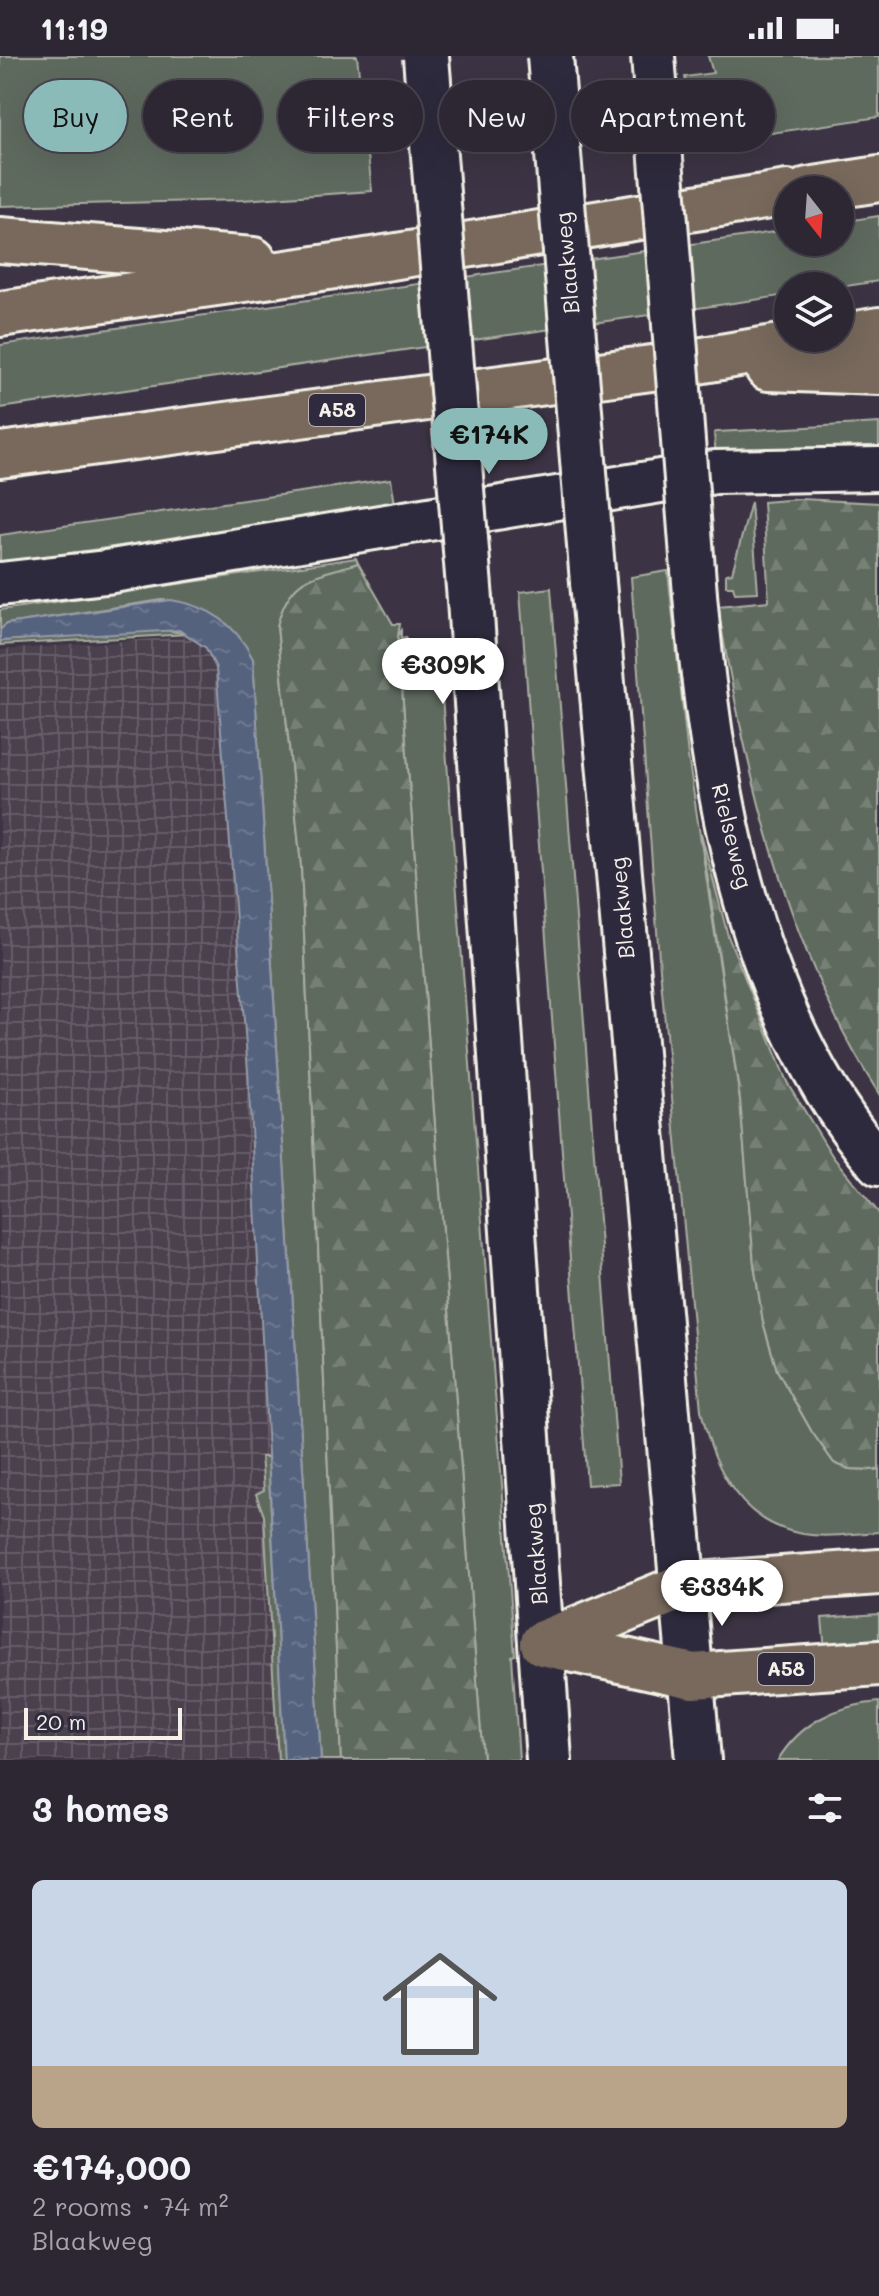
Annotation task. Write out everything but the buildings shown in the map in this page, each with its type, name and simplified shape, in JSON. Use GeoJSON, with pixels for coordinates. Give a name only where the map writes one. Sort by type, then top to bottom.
{"type":"FeatureCollection","features":[{"type":"Feature","properties":{"kind":"highway"},"geometry":{"type":"LineString","coordinates":[[854,183],[879,179]]}},
{"type":"Feature","properties":{"kind":"highway"},"geometry":{"type":"LineString","coordinates":[[0,314],[335,266],[774,195]]}},
{"type":"Feature","properties":{"kind":"highway"},"geometry":{"type":"LineString","coordinates":[[0,240],[335,266]]}},
{"type":"Feature","properties":{"kind":"highway"},"geometry":{"type":"LineString","coordinates":[[854,334],[879,330]]}},
{"type":"Feature","properties":{"kind":"highway","name":"A58"},"geometry":{"type":"LineString","coordinates":[[0,455],[674,365],[774,348]]}},
{"type":"Feature","properties":{"kind":"highway","name":"A58"},"geometry":{"type":"LineString","coordinates":[[674,365],[879,372]]}},
{"type":"Feature","properties":{"kind":"highway"},"geometry":{"type":"LineString","coordinates":[[543,1643],[684,1586],[879,1572]]}},
{"type":"Feature","properties":{"kind":"highway"},"geometry":{"type":"LineString","coordinates":[[543,1643],[693,1676]]}},
{"type":"Feature","properties":{"kind":"highway","name":"A58"},"geometry":{"type":"LineString","coordinates":[[693,1676],[879,1663]]}},
{"type":"Feature","properties":{"kind":"main road","name":"Blaakweg"},"geometry":{"type":"LineString","coordinates":[[426,56],[470,600],[549,1760]]}},
{"type":"Feature","properties":{"kind":"main road","name":"Blaakweg"},"geometry":{"type":"LineString","coordinates":[[550,56],[593,582],[693,1676],[698,1760]]}},
{"type":"Feature","properties":{"kind":"street","name":"Rielseweg"},"geometry":{"type":"LineString","coordinates":[[653,56],[709,738],[733,854],[771,974],[814,1072],[879,1164]]}},
{"type":"Feature","properties":{"kind":"street"},"geometry":{"type":"LineString","coordinates":[[0,584],[106,572],[715,472],[879,469]]}},
{"type":"Feature","properties":{"kind":"shaded area"},"geometry":{"type":"Polygon","coordinates":[[[222,634],[306,1760],[0,1760],[0,650],[222,634]]]}},
{"type":"Feature","properties":{"kind":"green space"},"geometry":{"type":"Polygon","coordinates":[[[0,56],[357,56],[360,80],[278,80],[278,152],[368,152],[372,191],[242,200],[0,206],[0,56]]]}},
{"type":"Feature","properties":{"kind":"green space"},"geometry":{"type":"Polygon","coordinates":[[[708,56],[879,56],[879,117],[775,133],[775,80],[686,80],[685,77],[713,73],[708,56]]]}},
{"type":"Feature","properties":{"kind":"green space"},"geometry":{"type":"Polygon","coordinates":[[[879,216],[879,281],[854,285],[854,272],[774,272],[774,297],[0,408],[0,345],[774,232],[774,256],[854,256],[854,220],[879,216]]]}},
{"type":"Feature","properties":{"kind":"green space"},"geometry":{"type":"Polygon","coordinates":[[[879,423],[879,448],[716,457],[714,433],[717,432],[879,423]]]}},
{"type":"Feature","properties":{"kind":"green space"},"geometry":{"type":"Polygon","coordinates":[[[391,479],[395,504],[385,508],[0,563],[0,535],[391,479]]]}},
{"type":"Feature","properties":{"kind":"green space"},"geometry":{"type":"Polygon","coordinates":[[[801,499],[879,503],[879,1094],[847,1040],[820,984],[776,865],[744,743],[720,620],[719,606],[769,601],[763,502],[801,499]]]}},
{"type":"Feature","properties":{"kind":"green space"},"geometry":{"type":"Polygon","coordinates":[[[751,502],[758,592],[735,593],[733,586],[726,586],[726,574],[732,573],[751,502]]]}},
{"type":"Feature","properties":{"kind":"green space"},"geometry":{"type":"Polygon","coordinates":[[[356,558],[358,563],[303,582],[277,626],[301,866],[341,1760],[321,1760],[253,659],[215,617],[179,602],[162,600],[7,624],[0,630],[0,610],[356,558]]]}},
{"type":"Feature","properties":{"kind":"green space"},"geometry":{"type":"Polygon","coordinates":[[[358,563],[393,624],[400,624],[398,636],[483,1760],[341,1760],[301,866],[277,626],[282,609],[296,587],[316,576],[358,563]]]}},
{"type":"Feature","properties":{"kind":"green space"},"geometry":{"type":"Polygon","coordinates":[[[668,571],[688,756],[740,1099],[754,1264],[763,1322],[777,1370],[812,1432],[834,1463],[849,1469],[879,1470],[879,1532],[811,1535],[787,1530],[767,1521],[749,1508],[723,1474],[701,1410],[659,958],[631,577],[668,571]]]}},
{"type":"Feature","properties":{"kind":"green space"},"geometry":{"type":"Polygon","coordinates":[[[551,588],[619,1483],[587,1485],[520,592],[551,588]]]}},
{"type":"Feature","properties":{"kind":"green space"},"geometry":{"type":"Polygon","coordinates":[[[158,629],[189,634],[0,645],[0,641],[158,629]]]}},
{"type":"Feature","properties":{"kind":"green space"},"geometry":{"type":"Polygon","coordinates":[[[401,631],[401,638],[406,637],[410,686],[441,683],[515,1655],[512,1656],[519,1760],[483,1760],[398,636],[401,631]]]}},
{"type":"Feature","properties":{"kind":"green space"},"geometry":{"type":"Polygon","coordinates":[[[701,833],[728,936],[787,1082],[833,1157],[879,1213],[879,1470],[849,1469],[834,1463],[812,1432],[777,1370],[763,1322],[754,1264],[740,1099],[701,833]]]}},
{"type":"Feature","properties":{"kind":"green space"},"geometry":{"type":"Polygon","coordinates":[[[261,1457],[268,1457],[284,1760],[278,1760],[264,1516],[256,1494],[264,1490],[261,1457]]]}},
{"type":"Feature","properties":{"kind":"green space"},"geometry":{"type":"Polygon","coordinates":[[[879,1614],[879,1647],[825,1651],[822,1618],[879,1614]]]}},
{"type":"Feature","properties":{"kind":"green space"},"geometry":{"type":"Polygon","coordinates":[[[879,1702],[879,1760],[778,1760],[797,1736],[821,1718],[849,1707],[879,1702]]]}},
{"type":"Feature","properties":{"kind":"water"},"geometry":{"type":"Polygon","coordinates":[[[171,600],[198,607],[220,619],[238,636],[253,659],[321,1760],[284,1760],[248,1071],[216,668],[206,648],[179,630],[0,641],[0,630],[6,624],[171,600]]]}}]}
